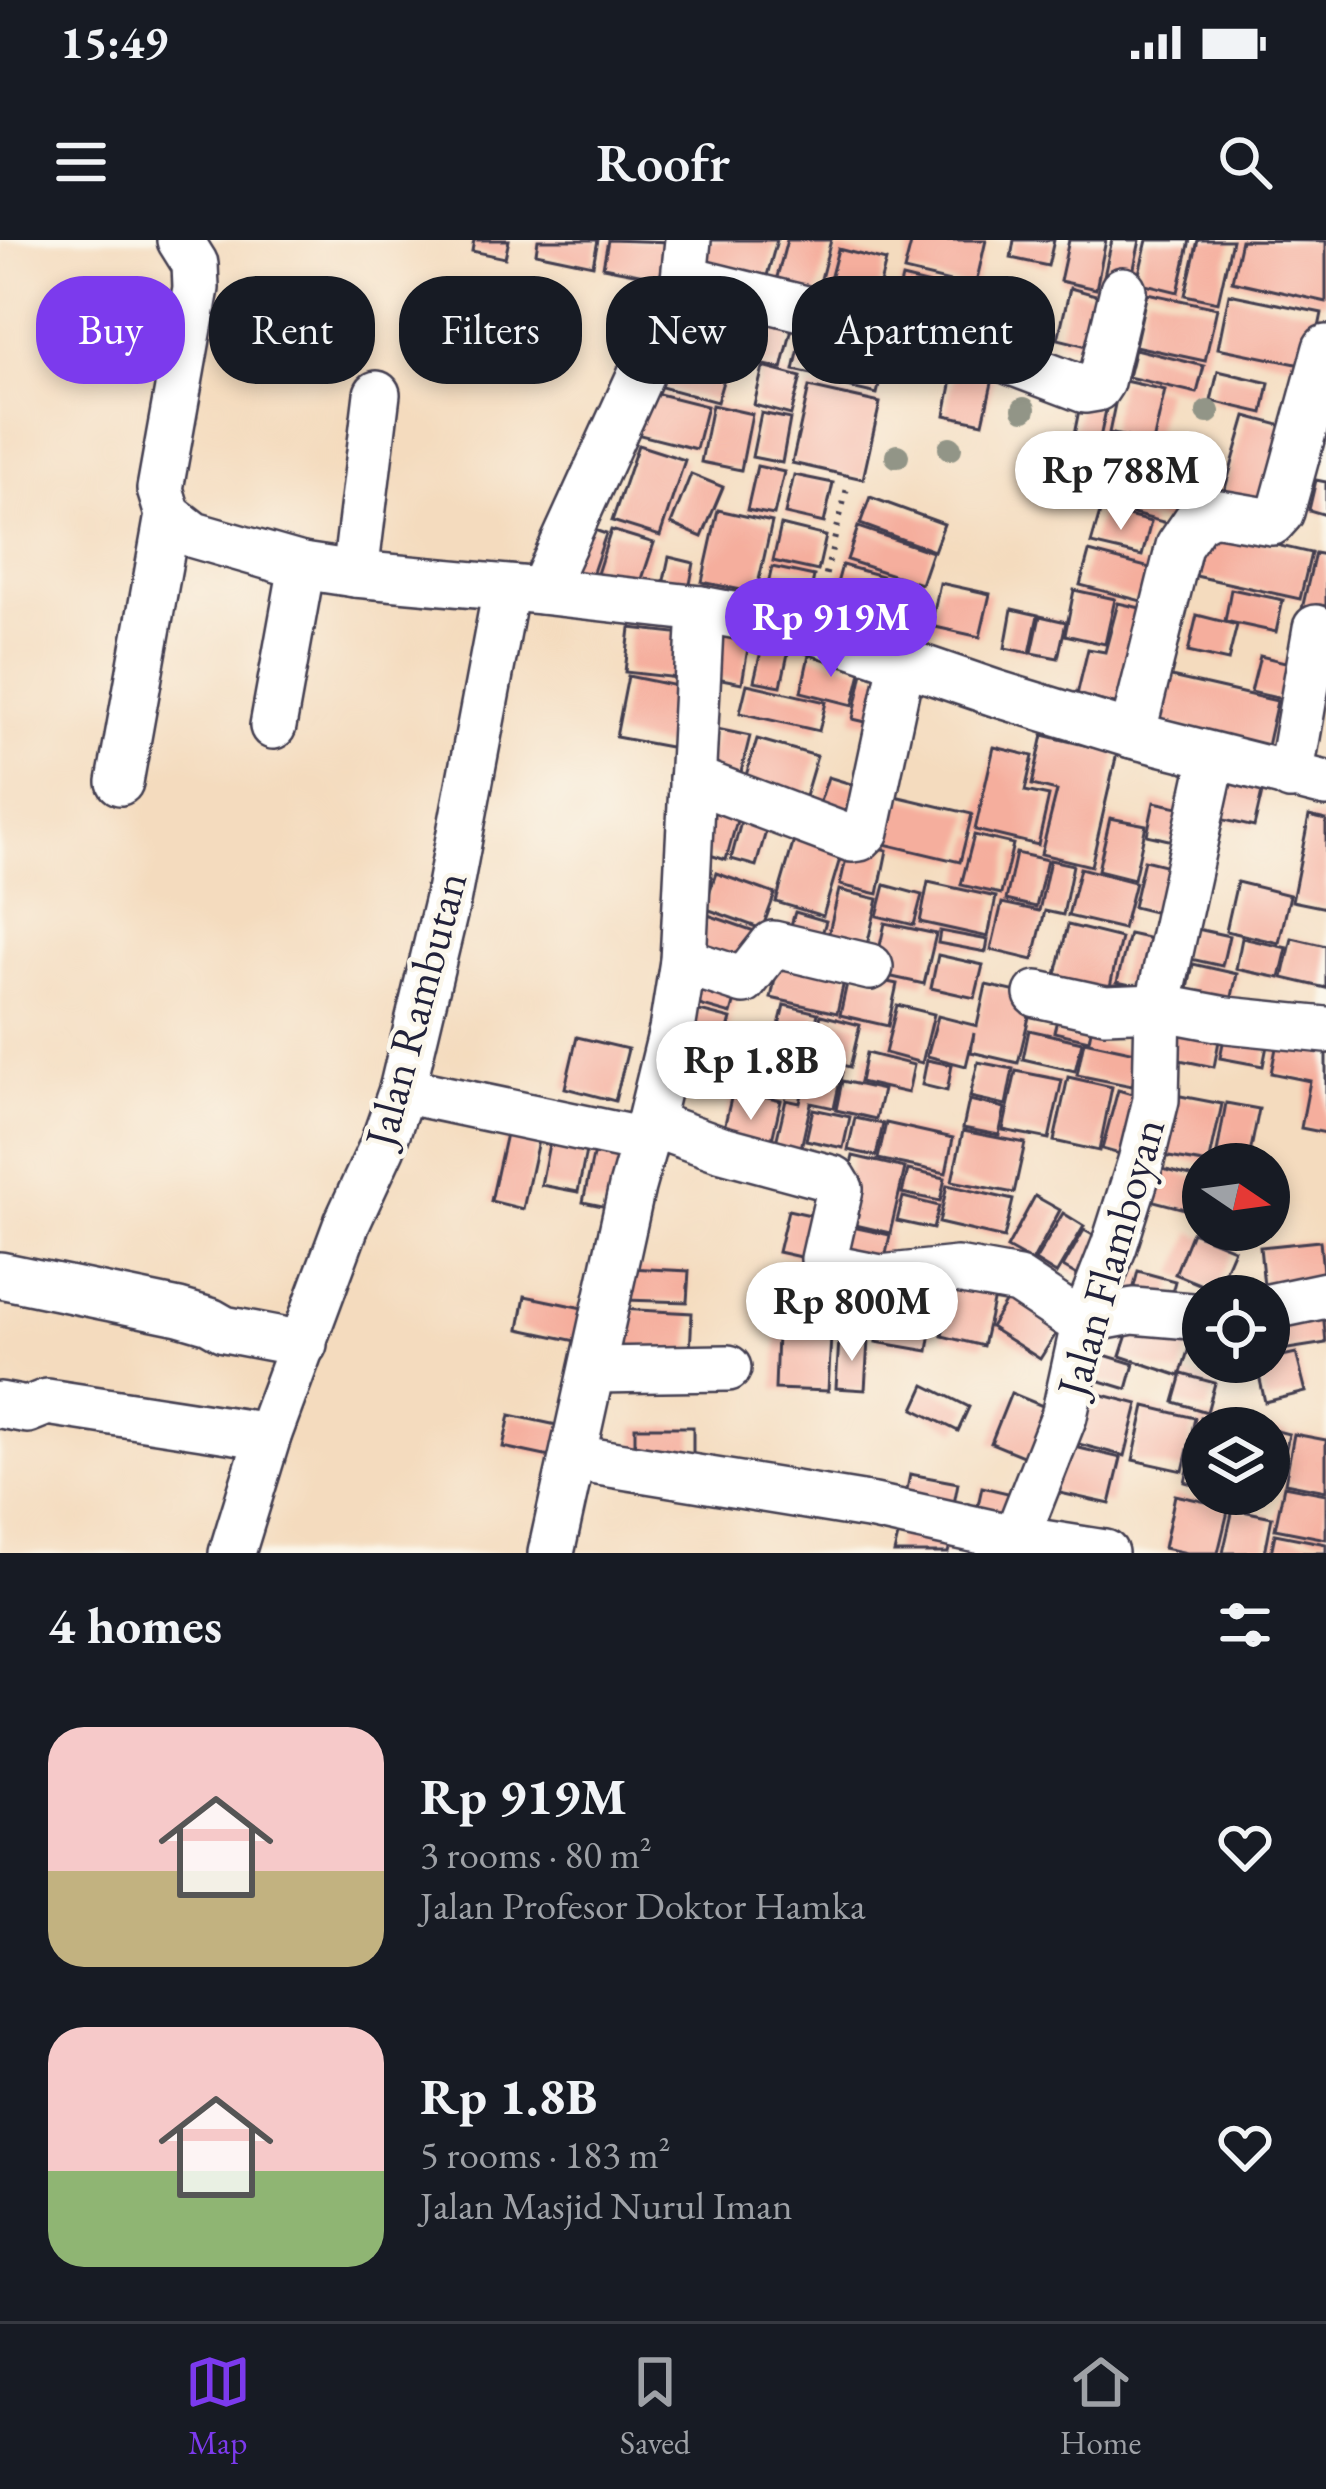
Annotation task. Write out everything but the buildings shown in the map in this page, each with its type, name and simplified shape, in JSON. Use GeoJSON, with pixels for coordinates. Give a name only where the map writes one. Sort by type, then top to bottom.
{"type":"FeatureCollection","features":[{"type":"Feature","properties":{"kind":"street"},"geometry":{"type":"LineString","coordinates":[[120,782],[168,515],[160,489],[196,288],[195,264],[183,241]]}},
{"type":"Feature","properties":{"kind":"street"},"geometry":{"type":"LineString","coordinates":[[686,260],[996,356],[1085,390],[1101,382],[1123,290]]}},
{"type":"Feature","properties":{"kind":"street","name":"Jalan Rambutan"},"geometry":{"type":"LineString","coordinates":[[232,1553],[268,1436],[402,1090],[524,590],[686,260]]}},
{"type":"Feature","properties":{"kind":"street"},"geometry":{"type":"LineString","coordinates":[[1132,735],[1179,546],[1196,521],[1213,512],[1272,522],[1281,512],[1326,347]]}},
{"type":"Feature","properties":{"kind":"street"},"geometry":{"type":"LineString","coordinates":[[355,574],[377,394]]}},
{"type":"Feature","properties":{"kind":"street"},"geometry":{"type":"LineString","coordinates":[[168,515],[194,535],[302,566],[701,609],[811,630],[1132,735],[1308,780],[1316,628]]}},
{"type":"Feature","properties":{"kind":"street"},"geometry":{"type":"LineString","coordinates":[[273,726],[302,566]]}},
{"type":"Feature","properties":{"kind":"street"},"geometry":{"type":"LineString","coordinates":[[551,1553],[672,1030],[683,961],[701,609]]}},
{"type":"Feature","properties":{"kind":"street"},"geometry":{"type":"LineString","coordinates":[[692,779],[859,838],[866,831],[902,663]]}},
{"type":"Feature","properties":{"kind":"street","name":"Jalan Flamboyan"},"geometry":{"type":"LineString","coordinates":[[1019,1544],[1064,1416],[1085,1320],[1114,1246],[1156,1100],[1158,1007],[1213,757]]}},
{"type":"Feature","properties":{"kind":"street"},"geometry":{"type":"LineString","coordinates":[[683,961],[743,981],[773,944],[870,967]]}},
{"type":"Feature","properties":{"kind":"street"},"geometry":{"type":"LineString","coordinates":[[1037,994],[1105,1009],[1158,1007],[1326,1030]]}},
{"type":"Feature","properties":{"kind":"street"},"geometry":{"type":"LineString","coordinates":[[402,1090],[647,1132],[835,1179],[840,1190],[824,1258],[830,1268],[881,1278],[957,1270],[1018,1281],[1069,1315],[1085,1320],[1133,1311],[1182,1314]]}},
{"type":"Feature","properties":{"kind":"street"},"geometry":{"type":"LineString","coordinates":[[0,1275],[178,1312],[224,1329],[304,1345]]}},
{"type":"Feature","properties":{"kind":"street"},"geometry":{"type":"LineString","coordinates":[[1290,1303],[1326,1295]]}},
{"type":"Feature","properties":{"kind":"street"},"geometry":{"type":"LineString","coordinates":[[594,1370],[728,1368]]}},
{"type":"Feature","properties":{"kind":"street"},"geometry":{"type":"LineString","coordinates":[[0,1405],[27,1410],[47,1402],[268,1436]]}},
{"type":"Feature","properties":{"kind":"street"},"geometry":{"type":"LineString","coordinates":[[574,1459],[874,1507],[1019,1544],[1105,1553]]}},
{"type":"Feature","properties":{"kind":"path"},"geometry":{"type":"LineString","coordinates":[[811,630],[847,488]]}}]}
